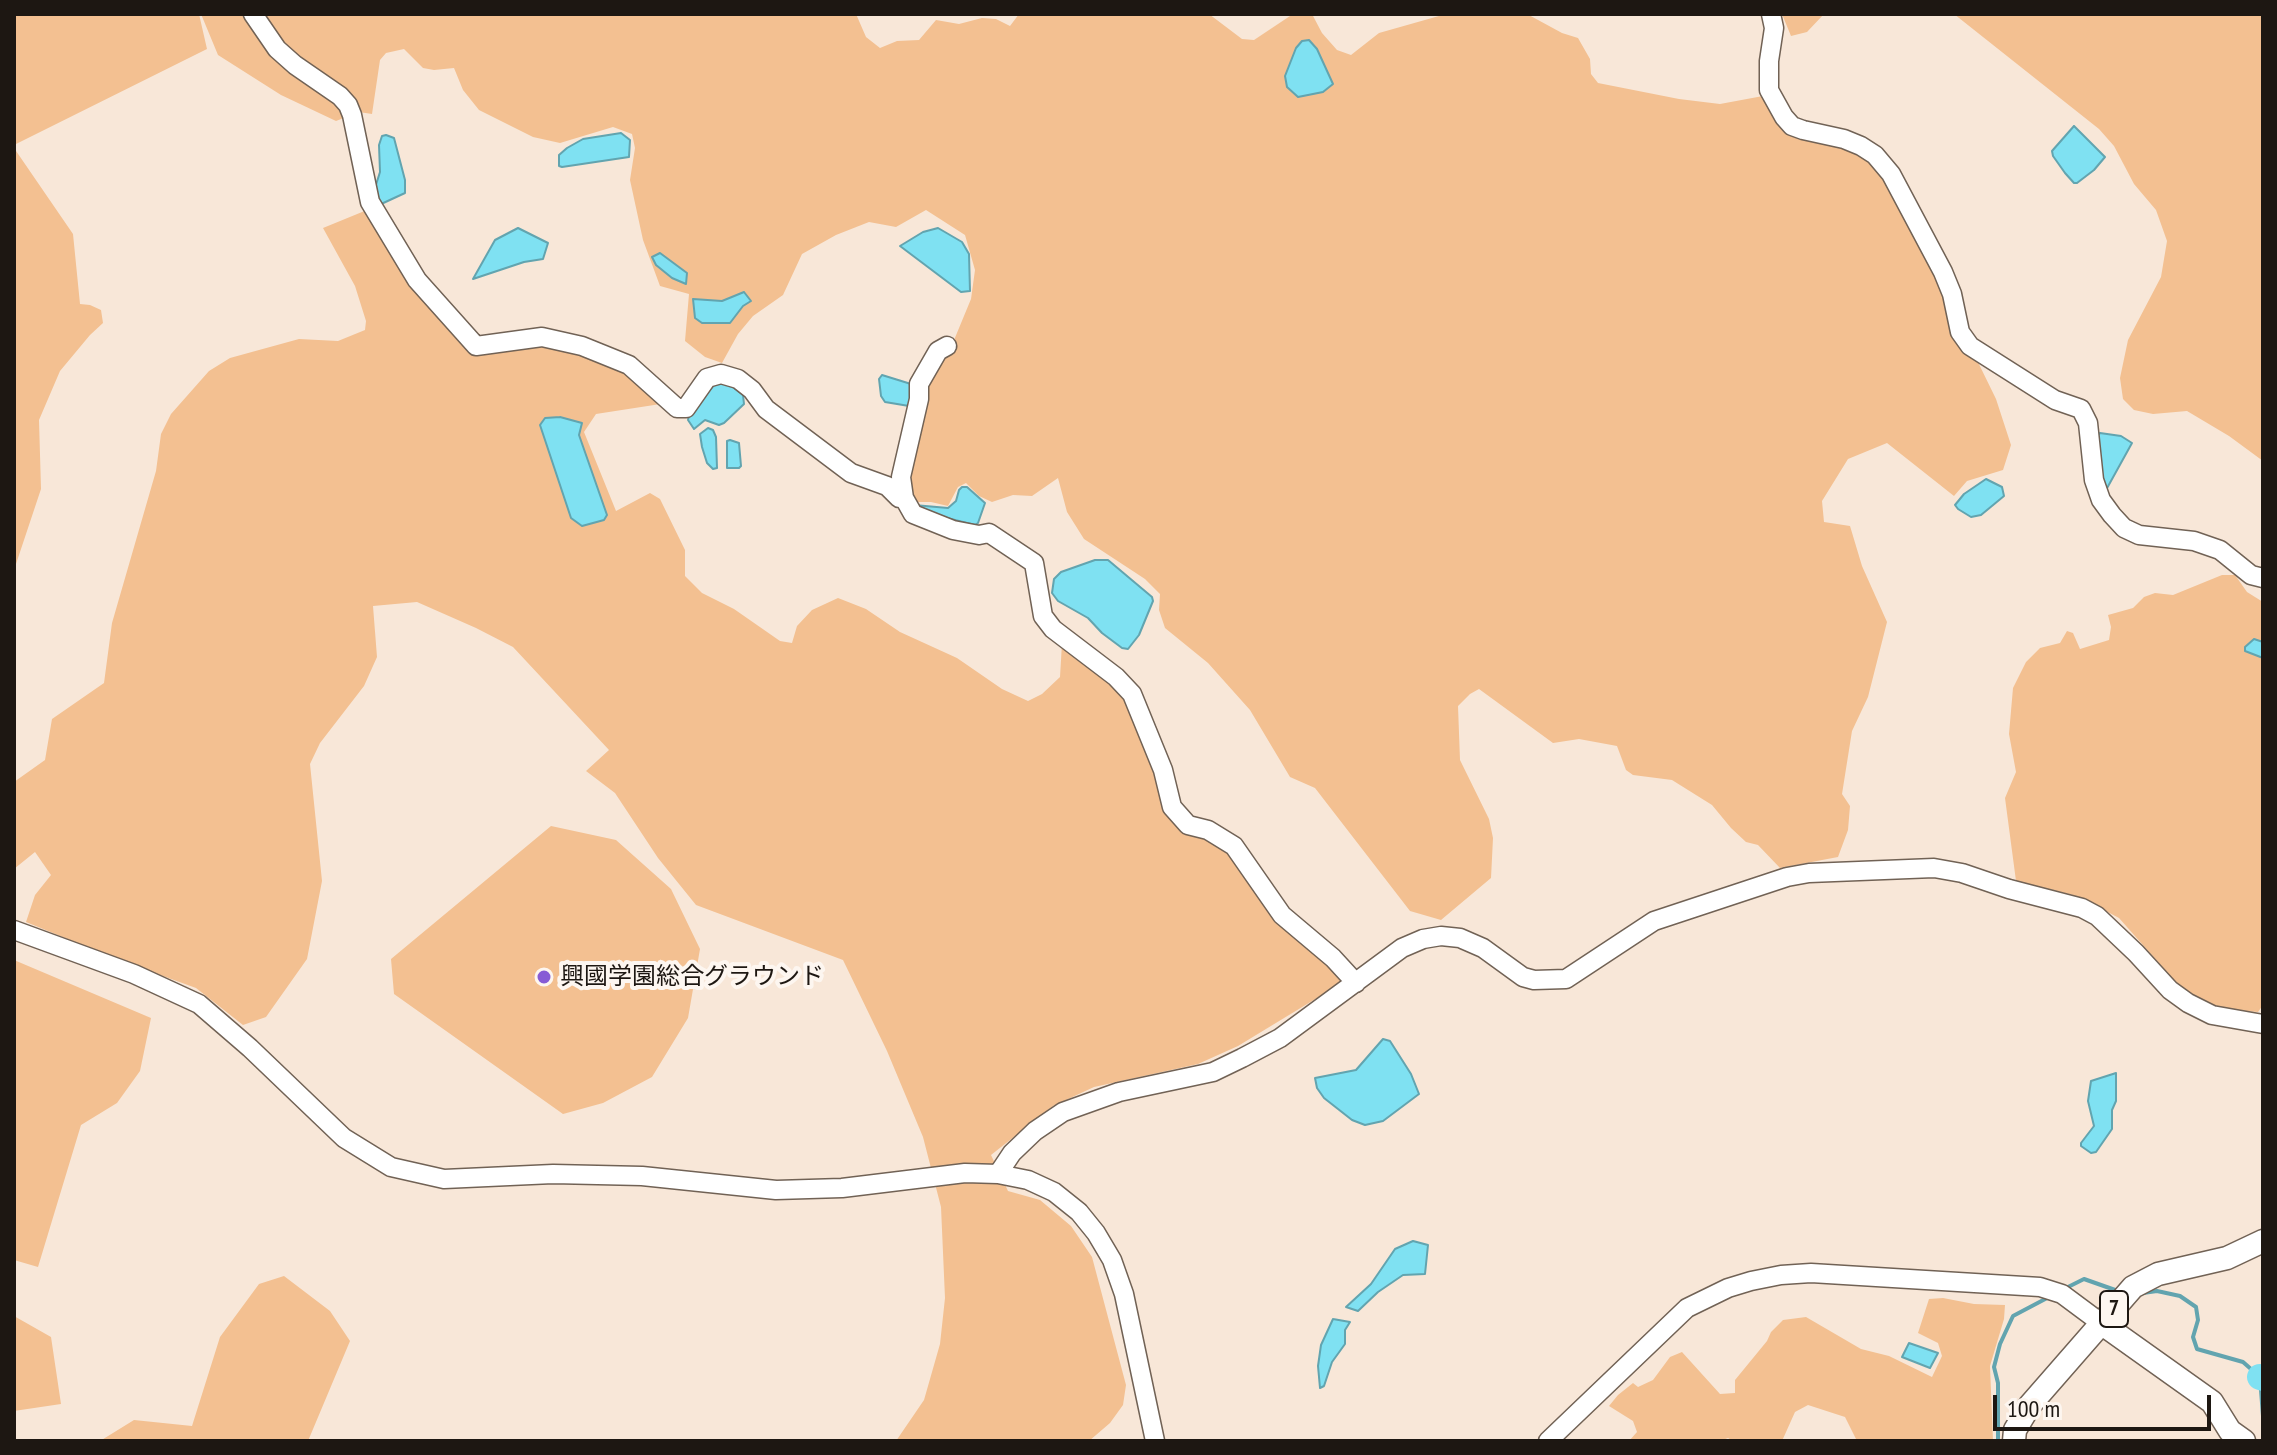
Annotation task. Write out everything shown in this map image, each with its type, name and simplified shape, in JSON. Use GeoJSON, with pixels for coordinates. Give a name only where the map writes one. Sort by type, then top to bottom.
{"type":"FeatureCollection","features":[{"type":"Feature","properties":{"kind":"main road","name":"7"},"geometry":{"type":"LineString","coordinates":[[2014,1441],[2015,1430],[2030,1405],[2133,1287],[2158,1274],[2227,1258],[2263,1241]]}},
{"type":"Feature","properties":{"kind":"main road","name":"7"},"geometry":{"type":"LineString","coordinates":[[2101,1323],[2212,1402],[2230,1431],[2244,1441]]}},
{"type":"Feature","properties":{"kind":"street"},"geometry":{"type":"LineString","coordinates":[[253,14],[277,49],[348,105],[370,202],[417,280],[476,346],[542,337],[582,346],[629,365],[677,408],[686,408],[707,378],[721,374],[738,379],[752,390],[766,409],[851,473],[887,486],[899,498],[904,498]]}},
{"type":"Feature","properties":{"kind":"street"},"geometry":{"type":"LineString","coordinates":[[1771,14],[1774,28],[1769,61],[1769,92],[1784,117],[1792,126],[1861,146],[1875,155],[1891,174],[1943,272],[1952,294],[1960,332],[1970,346],[2055,400],[2081,409],[2088,423],[2094,480],[2101,500],[2112,515],[2124,528],[2139,535],[2194,541],[2220,550],[2251,575],[2263,578]]}},
{"type":"Feature","properties":{"kind":"street"},"geometry":{"type":"LineString","coordinates":[[947,346],[938,351],[919,384],[919,399],[901,477],[904,498],[913,514],[953,530],[979,535],[989,533],[1034,563],[1043,616],[1053,629],[1116,677],[1132,694],[1163,770],[1172,807],[1188,825],[1208,830],[1234,846],[1282,915],[1333,958],[1356,983]]}},
{"type":"Feature","properties":{"kind":"street"},"geometry":{"type":"LineString","coordinates":[[998,1174],[1012,1153],[1035,1131],[1063,1112],[1119,1092],[1213,1072],[1280,1038],[1402,948],[1423,939],[1441,936],[1460,938],[1483,948],[1523,977],[1534,980],[1566,979],[1654,921],[1787,877],[1809,873],[1934,868],[1962,873],[2082,908],[2097,916],[2170,990],[2188,1003],[2212,1015],[2263,1024]]}},
{"type":"Feature","properties":{"kind":"street"},"geometry":{"type":"LineString","coordinates":[[14,930],[134,974],[199,1004],[344,1138],[391,1167],[444,1179],[553,1174],[642,1176],[776,1190],[856,1186],[965,1173],[998,1174],[1028,1180],[1054,1192],[1079,1212],[1112,1260],[1124,1294],[1155,1441]]}},
{"type":"Feature","properties":{"kind":"street"},"geometry":{"type":"LineString","coordinates":[[1548,1441],[1687,1308],[1728,1288],[1781,1275],[1883,1276],[2040,1287],[2062,1294],[2101,1323]]}},
{"type":"Feature","properties":{"kind":"shaded area"},"geometry":{"type":"Polygon","coordinates":[[[14,14],[199,14],[207,49],[14,145],[14,14]]]}},
{"type":"Feature","properties":{"kind":"shaded area"},"geometry":{"type":"Polygon","coordinates":[[[201,14],[856,14],[866,37],[880,48],[897,41],[919,40],[936,20],[959,24],[982,18],[996,19],[1010,26],[1019,14],[1209,14],[1242,39],[1254,40],[1293,14],[1312,14],[1322,33],[1337,50],[1351,55],[1379,33],[1446,14],[1527,14],[1578,38],[1590,59],[1591,74],[1598,83],[1720,104],[1763,96],[1783,126],[1845,143],[1872,157],[1909,221],[1996,399],[2011,445],[2003,470],[1967,481],[1954,496],[1887,443],[1848,459],[1822,501],[1824,522],[1850,526],[1862,566],[1887,622],[1868,697],[1852,731],[1842,794],[1850,806],[1848,830],[1838,857],[1780,868],[1758,845],[1746,842],[1712,805],[1672,780],[1633,775],[1626,770],[1617,746],[1579,739],[1553,743],[1479,689],[1458,706],[1460,760],[1489,819],[1493,838],[1491,878],[1441,920],[1410,911],[1315,788],[1290,777],[1250,710],[1208,663],[1165,628],[1159,610],[1160,594],[1145,579],[1084,539],[1067,512],[1058,478],[1032,496],[1013,495],[992,502],[979,496],[966,483],[958,487],[948,506],[910,502],[907,490],[920,387],[952,345],[971,299],[975,270],[965,235],[926,210],[896,227],[869,222],[836,235],[802,254],[783,295],[753,316],[738,334],[722,363],[705,357],[685,341],[689,294],[660,286],[643,240],[630,180],[635,148],[632,134],[613,127],[560,143],[533,137],[479,110],[463,90],[454,68],[423,68],[404,49],[386,53],[380,60],[372,114],[359,112],[336,121],[281,95],[218,55],[201,14]]]}},
{"type":"Feature","properties":{"kind":"shaded area"},"geometry":{"type":"Polygon","coordinates":[[[1782,14],[1824,14],[1807,32],[1791,36],[1782,14]]]}},
{"type":"Feature","properties":{"kind":"shaded area"},"geometry":{"type":"Polygon","coordinates":[[[1954,14],[2263,14],[2263,461],[2187,411],[2153,414],[2134,410],[2123,399],[2120,378],[2128,340],[2161,277],[2167,241],[2156,210],[2134,184],[2114,146],[2099,129],[1954,14]]]}},
{"type":"Feature","properties":{"kind":"shaded area"},"geometry":{"type":"Polygon","coordinates":[[[14,148],[73,234],[80,304],[101,310],[103,323],[60,371],[39,420],[41,489],[14,570],[14,148]]]}},
{"type":"Feature","properties":{"kind":"shaded area"},"geometry":{"type":"Polygon","coordinates":[[[367,210],[464,346],[541,343],[580,349],[628,372],[667,403],[596,414],[584,432],[616,511],[650,493],[660,499],[685,550],[685,576],[702,593],[734,609],[780,641],[792,643],[797,626],[812,610],[838,598],[866,609],[900,632],[957,658],[1002,689],[1028,701],[1042,694],[1060,677],[1062,643],[1129,700],[1166,809],[1232,849],[1287,928],[1345,981],[1238,1046],[1198,1064],[1094,1087],[1053,1106],[991,1155],[1008,1191],[1040,1200],[1071,1226],[1092,1257],[1126,1385],[1123,1405],[1110,1423],[1089,1441],[896,1441],[924,1400],[940,1344],[945,1298],[941,1207],[923,1137],[887,1051],[843,960],[696,905],[658,858],[615,793],[586,771],[609,750],[513,647],[476,628],[417,602],[373,606],[377,657],[364,686],[320,743],[310,764],[322,881],[307,959],[266,1017],[243,1025],[196,988],[26,922],[35,895],[51,875],[35,852],[14,869],[14,782],[45,760],[52,719],[104,683],[112,623],[156,471],[161,434],[171,414],[209,371],[230,358],[299,339],[338,341],[365,330],[366,321],[355,286],[323,228],[367,210]]]}},
{"type":"Feature","properties":{"kind":"shaded area"},"geometry":{"type":"Polygon","coordinates":[[[2222,575],[2235,575],[2247,592],[2263,602],[2263,1005],[2258,1012],[2221,1009],[2181,988],[2119,918],[2073,895],[2016,881],[2005,798],[2016,772],[2009,734],[2013,688],[2026,662],[2040,648],[2060,643],[2067,631],[2073,633],[2080,649],[2109,640],[2111,627],[2108,615],[2133,608],[2144,597],[2155,593],[2173,595],[2222,575]]]}},
{"type":"Feature","properties":{"kind":"shaded area","name":"興國学園総合グラウンド"},"geometry":{"type":"Polygon","coordinates":[[[551,826],[616,840],[671,889],[700,949],[688,1018],[652,1077],[603,1103],[563,1114],[394,994],[391,959],[551,826]]]}},
{"type":"Feature","properties":{"kind":"shaded area"},"geometry":{"type":"Polygon","coordinates":[[[14,960],[151,1018],[140,1071],[117,1103],[81,1125],[38,1267],[14,1260],[14,960]]]}},
{"type":"Feature","properties":{"kind":"shaded area"},"geometry":{"type":"Polygon","coordinates":[[[284,1276],[330,1311],[350,1341],[308,1441],[100,1441],[134,1420],[192,1426],[220,1337],[259,1284],[284,1276]]]}},
{"type":"Feature","properties":{"kind":"shaded area"},"geometry":{"type":"Polygon","coordinates":[[[1943,1298],[1974,1304],[2005,1305],[1990,1366],[1993,1441],[1857,1441],[1845,1417],[1808,1405],[1795,1412],[1782,1441],[1733,1441],[1728,1438],[1720,1441],[1629,1441],[1637,1432],[1633,1421],[1609,1406],[1633,1383],[1638,1387],[1653,1380],[1670,1357],[1682,1352],[1720,1394],[1735,1393],[1735,1380],[1771,1332],[1783,1320],[1806,1317],[1861,1349],[1889,1356],[1932,1377],[1942,1356],[1938,1343],[1918,1333],[1929,1299],[1943,1298]]]}},
{"type":"Feature","properties":{"kind":"shaded area"},"geometry":{"type":"Polygon","coordinates":[[[14,1316],[51,1337],[61,1404],[14,1411],[14,1316]]]}},
{"type":"Feature","properties":{"kind":"water"},"geometry":{"type":"Polygon","coordinates":[[[1309,40],[1317,49],[1333,84],[1323,92],[1298,97],[1287,87],[1285,76],[1296,48],[1302,41],[1309,40]]]}},
{"type":"Feature","properties":{"kind":"water"},"geometry":{"type":"Polygon","coordinates":[[[2074,126],[2105,157],[2077,183],[2065,173],[2052,151],[2074,126]]]}},
{"type":"Feature","properties":{"kind":"water"},"geometry":{"type":"Polygon","coordinates":[[[621,133],[630,140],[629,157],[559,166],[559,155],[583,139],[621,133]]]}},
{"type":"Feature","properties":{"kind":"water"},"geometry":{"type":"Polygon","coordinates":[[[382,136],[394,138],[405,180],[405,193],[379,205],[374,191],[380,172],[379,145],[382,136]]]}},
{"type":"Feature","properties":{"kind":"water"},"geometry":{"type":"Polygon","coordinates":[[[518,228],[548,243],[543,259],[473,279],[495,240],[518,228]]]}},
{"type":"Feature","properties":{"kind":"water"},"geometry":{"type":"Polygon","coordinates":[[[938,228],[962,242],[969,254],[970,291],[961,292],[900,246],[923,232],[938,228]]]}},
{"type":"Feature","properties":{"kind":"water"},"geometry":{"type":"Polygon","coordinates":[[[660,253],[687,273],[686,284],[672,278],[656,265],[652,257],[660,253]]]}},
{"type":"Feature","properties":{"kind":"water"},"geometry":{"type":"Polygon","coordinates":[[[744,292],[751,301],[730,323],[702,323],[695,318],[693,299],[722,301],[744,292]]]}},
{"type":"Feature","properties":{"kind":"water"},"geometry":{"type":"Polygon","coordinates":[[[882,375],[911,384],[912,400],[909,406],[885,402],[879,379],[882,375]]]}},
{"type":"Feature","properties":{"kind":"water"},"geometry":{"type":"Polygon","coordinates":[[[716,383],[728,383],[743,395],[744,404],[724,423],[719,425],[705,420],[694,429],[688,420],[690,411],[716,383]]]}},
{"type":"Feature","properties":{"kind":"water"},"geometry":{"type":"Polygon","coordinates":[[[560,417],[582,423],[579,435],[607,515],[604,520],[582,526],[571,518],[540,425],[545,418],[560,417]]]}},
{"type":"Feature","properties":{"kind":"water"},"geometry":{"type":"Polygon","coordinates":[[[708,428],[713,430],[716,437],[717,468],[713,469],[707,463],[700,434],[708,428]]]}},
{"type":"Feature","properties":{"kind":"water"},"geometry":{"type":"Polygon","coordinates":[[[2100,433],[2121,436],[2132,443],[2106,490],[2097,436],[2100,433]]]}},
{"type":"Feature","properties":{"kind":"water"},"geometry":{"type":"Polygon","coordinates":[[[727,441],[739,443],[739,468],[727,468],[727,441]]]}},
{"type":"Feature","properties":{"kind":"water"},"geometry":{"type":"Polygon","coordinates":[[[1986,479],[2002,487],[2004,496],[1981,515],[1971,517],[1958,509],[1955,505],[1964,494],[1986,479]]]}},
{"type":"Feature","properties":{"kind":"water"},"geometry":{"type":"Polygon","coordinates":[[[962,487],[967,487],[985,503],[975,525],[939,516],[914,505],[948,508],[956,501],[962,487]]]}},
{"type":"Feature","properties":{"kind":"water"},"geometry":{"type":"Polygon","coordinates":[[[1095,560],[1108,560],[1152,597],[1139,635],[1128,649],[1102,633],[1088,618],[1058,601],[1052,593],[1054,579],[1061,572],[1095,560]]]}},
{"type":"Feature","properties":{"kind":"water"},"geometry":{"type":"Polygon","coordinates":[[[2254,639],[2263,642],[2263,658],[2245,651],[2254,639]]]}},
{"type":"Feature","properties":{"kind":"water"},"geometry":{"type":"Polygon","coordinates":[[[1383,1039],[1390,1041],[1411,1074],[1419,1094],[1383,1121],[1365,1125],[1352,1120],[1324,1098],[1315,1078],[1356,1070],[1383,1039]]]}},
{"type":"Feature","properties":{"kind":"water"},"geometry":{"type":"Polygon","coordinates":[[[2116,1073],[2112,1129],[2096,1152],[2091,1153],[2081,1143],[2094,1126],[2088,1101],[2091,1081],[2116,1073]]]}},
{"type":"Feature","properties":{"kind":"water"},"geometry":{"type":"Polygon","coordinates":[[[1413,1241],[1428,1245],[1425,1274],[1403,1275],[1358,1311],[1346,1307],[1371,1284],[1395,1249],[1413,1241]]]}},
{"type":"Feature","properties":{"kind":"water"},"geometry":{"type":"Polygon","coordinates":[[[1333,1319],[1350,1322],[1345,1330],[1345,1344],[1332,1362],[1324,1386],[1320,1388],[1318,1366],[1321,1345],[1333,1319]]]}},
{"type":"Feature","properties":{"kind":"water"},"geometry":{"type":"Polygon","coordinates":[[[1909,1343],[1938,1353],[1930,1368],[1902,1357],[1909,1343]]]}},
{"type":"Feature","properties":{"kind":"waterway"},"geometry":{"type":"LineString","coordinates":[[2064,1289],[2084,1279],[2118,1291]]}},
{"type":"Feature","properties":{"kind":"waterway"},"geometry":{"type":"LineString","coordinates":[[2143,1293],[2157,1291],[2180,1296],[2196,1307],[2198,1320],[2193,1337],[2197,1349],[2243,1362],[2260,1377],[2263,1416]]}},
{"type":"Feature","properties":{"kind":"waterway"},"geometry":{"type":"LineString","coordinates":[[1998,1441],[1998,1383],[1994,1367],[2000,1344],[2013,1316],[2049,1297]]}},
{"type":"Feature","properties":{"kind":"place","name":"興國学園総合グラウンド"},"geometry":{"type":"Point","coordinates":[544,977]}}]}
